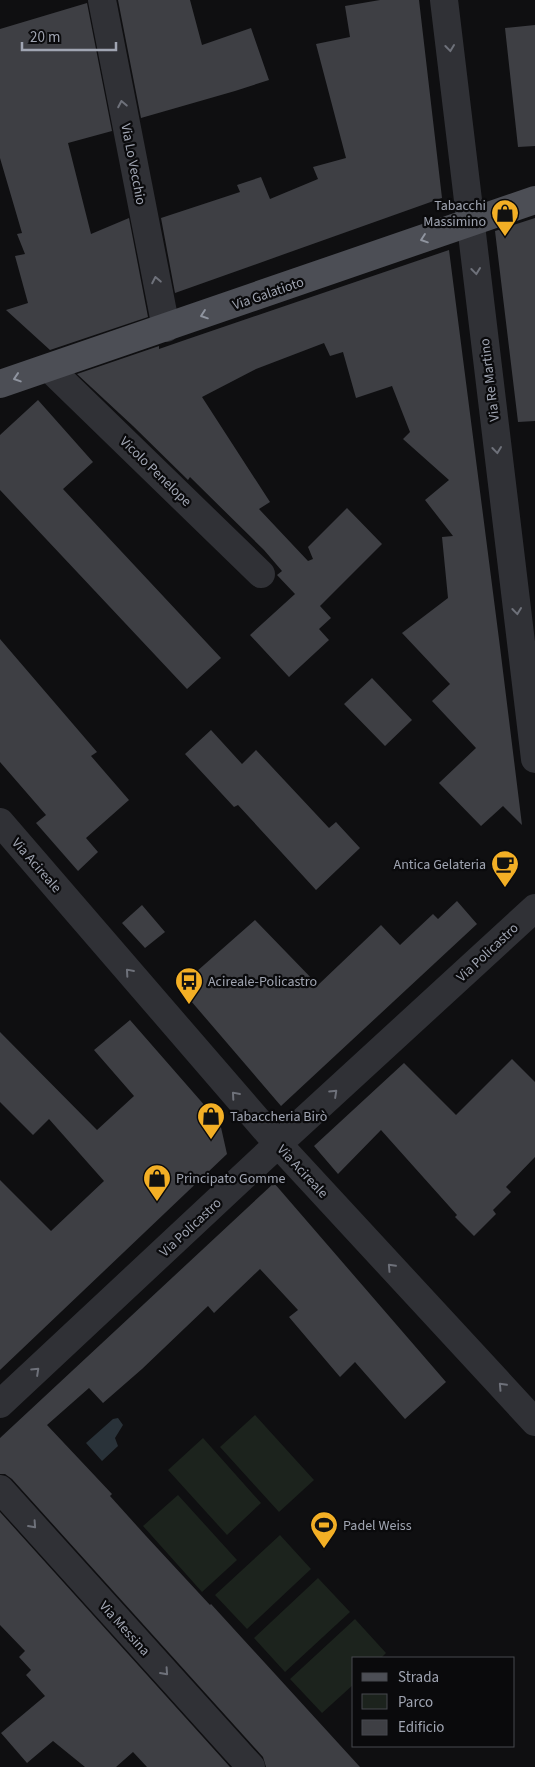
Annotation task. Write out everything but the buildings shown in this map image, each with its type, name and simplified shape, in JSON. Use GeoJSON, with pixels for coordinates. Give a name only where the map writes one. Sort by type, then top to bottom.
{"type":"FeatureCollection","features":[{"type":"Feature","properties":{"kind":"main road","name":"Via Galatioto"},"geometry":{"type":"LineString","coordinates":[[0,384],[535,200]]}},
{"type":"Feature","properties":{"kind":"street","name":"Via Lo Vecchio"},"geometry":{"type":"LineString","coordinates":[[102,0],[166,328]]}},
{"type":"Feature","properties":{"kind":"street","name":"Via Re Martino"},"geometry":{"type":"LineString","coordinates":[[444,0],[535,759]]}},
{"type":"Feature","properties":{"kind":"street","name":"Vicolo Penelope"},"geometry":{"type":"LineString","coordinates":[[50,368],[261,574]]}},
{"type":"Feature","properties":{"kind":"street","name":"Via Acireale"},"geometry":{"type":"LineString","coordinates":[[0,822],[278,1144],[535,1422]]}},
{"type":"Feature","properties":{"kind":"street","name":"Via Policastro"},"geometry":{"type":"LineString","coordinates":[[0,1404],[278,1144],[535,908]]}},
{"type":"Feature","properties":{"kind":"street","name":"Via Messina"},"geometry":{"type":"LineString","coordinates":[[0,1489],[251,1767]]}},
{"type":"Feature","properties":{"kind":"green space"},"geometry":{"type":"Polygon","coordinates":[[[255,1415],[314,1480],[279,1512],[220,1447],[255,1415]]]}},
{"type":"Feature","properties":{"kind":"green space"},"geometry":{"type":"Polygon","coordinates":[[[203,1438],[261,1503],[227,1535],[168,1470],[203,1438]]]}},
{"type":"Feature","properties":{"kind":"green space"},"geometry":{"type":"Polygon","coordinates":[[[178,1495],[237,1560],[202,1592],[143,1526],[178,1495]]]}},
{"type":"Feature","properties":{"kind":"green space"},"geometry":{"type":"Polygon","coordinates":[[[280,1535],[311,1569],[247,1629],[215,1595],[280,1535]]]}},
{"type":"Feature","properties":{"kind":"green space"},"geometry":{"type":"Polygon","coordinates":[[[318,1578],[350,1612],[285,1672],[254,1638],[318,1578]]]}},
{"type":"Feature","properties":{"kind":"green space"},"geometry":{"type":"Polygon","coordinates":[[[355,1619],[386,1653],[382,1657],[352,1657],[352,1686],[322,1713],[290,1679],[355,1619]]]}},
{"type":"Feature","properties":{"kind":"shaded area"},"geometry":{"type":"Polygon","coordinates":[[[118,1418],[123,1425],[115,1438],[118,1446],[102,1461],[86,1443],[113,1419],[118,1418]]]}},
{"type":"Feature","properties":{"kind":"place","name":"Tabacchi Massimino"},"geometry":{"type":"Point","coordinates":[505,237]}},
{"type":"Feature","properties":{"kind":"place","name":"Antica Gelateria"},"geometry":{"type":"Point","coordinates":[505,888]}},
{"type":"Feature","properties":{"kind":"place","name":"Acireale-Policastro"},"geometry":{"type":"Point","coordinates":[189,1005]}},
{"type":"Feature","properties":{"kind":"place","name":"Tabaccheria Birò"},"geometry":{"type":"Point","coordinates":[211,1140]}},
{"type":"Feature","properties":{"kind":"place","name":"Principato Gomme"},"geometry":{"type":"Point","coordinates":[157,1202]}},
{"type":"Feature","properties":{"kind":"place","name":"Padel Weiss"},"geometry":{"type":"Point","coordinates":[324,1549]}}]}
